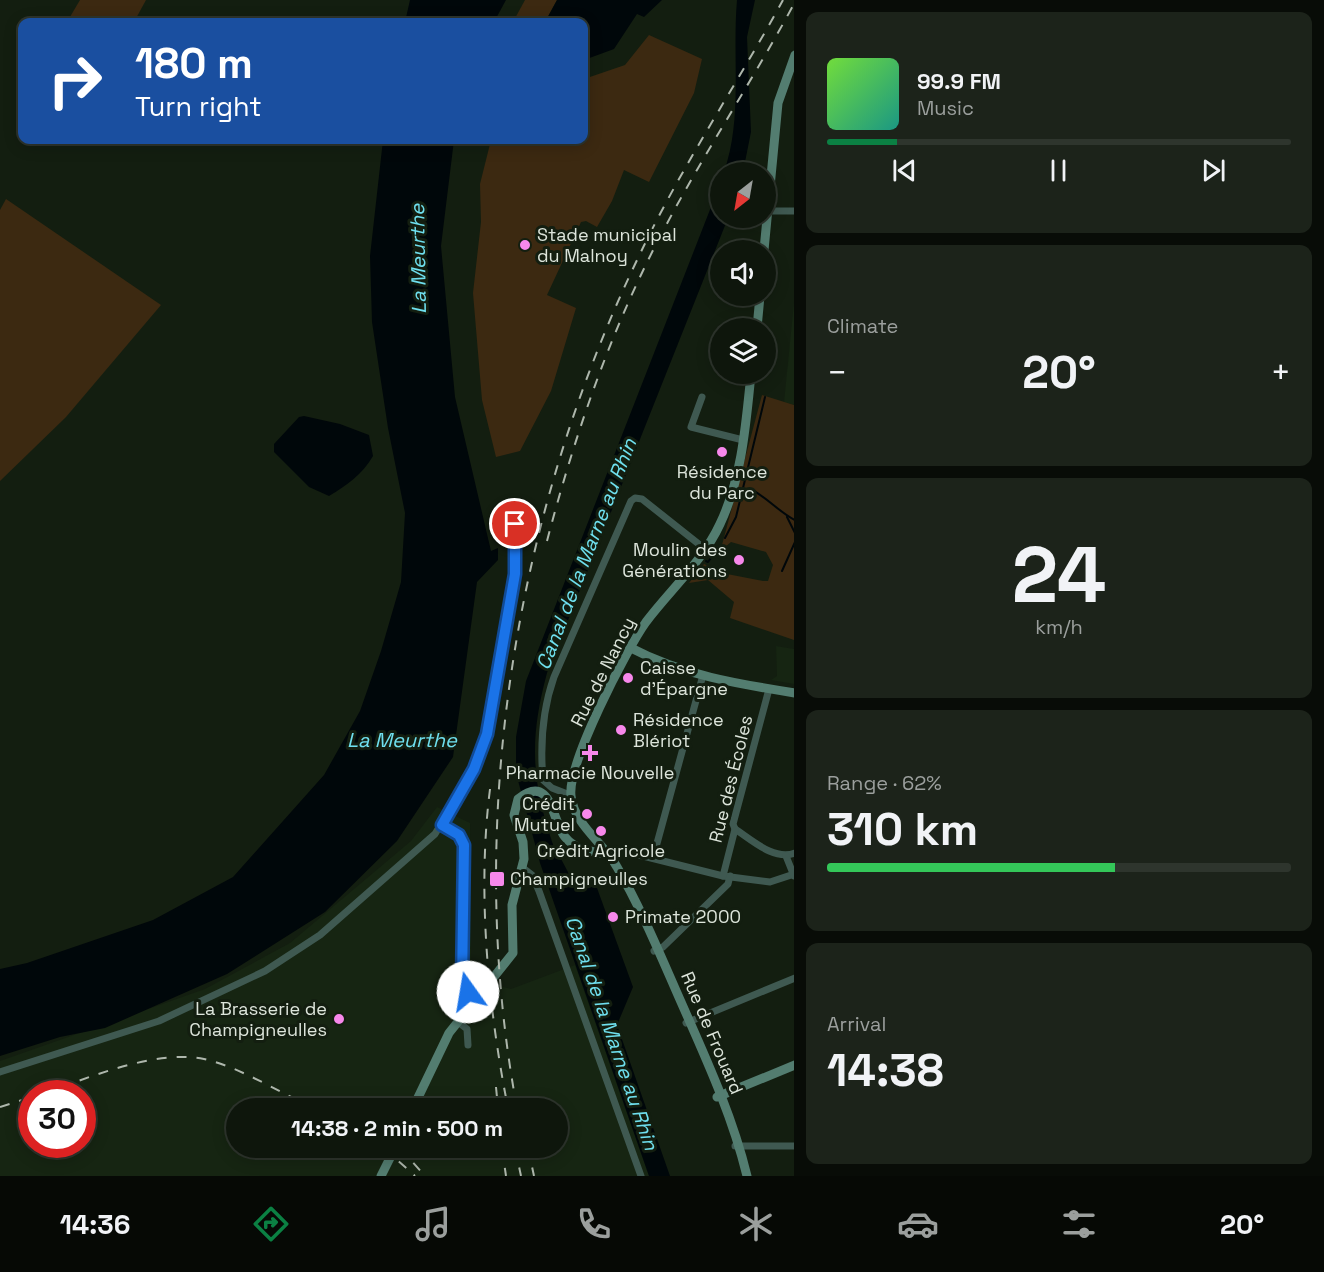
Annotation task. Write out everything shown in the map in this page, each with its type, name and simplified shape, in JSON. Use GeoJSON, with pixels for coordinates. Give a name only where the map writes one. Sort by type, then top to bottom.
{"type":"FeatureCollection","features":[{"type":"Feature","properties":{"kind":"main road"},"geometry":{"type":"LineString","coordinates":[[772,162],[778,103],[794,58]]}},
{"type":"Feature","properties":{"kind":"main road","name":"Rue de Nancy"},"geometry":{"type":"LineString","coordinates":[[570,795],[571,784],[585,743],[631,648],[644,625],[705,549],[726,509],[743,440],[750,384]]}},
{"type":"Feature","properties":{"kind":"main road"},"geometry":{"type":"LineString","coordinates":[[631,648],[660,662],[703,675],[794,693]]}},
{"type":"Feature","properties":{"kind":"main road"},"geometry":{"type":"LineString","coordinates":[[418,1098],[458,1021],[513,953],[512,905],[523,868],[524,846],[514,816],[515,805],[521,796],[539,793],[550,801],[563,835],[588,851],[608,854]]}},
{"type":"Feature","properties":{"kind":"main road"},"geometry":{"type":"LineString","coordinates":[[570,795],[576,813],[608,854]]}},
{"type":"Feature","properties":{"kind":"main road"},"geometry":{"type":"LineString","coordinates":[[574,844],[591,834]]}},
{"type":"Feature","properties":{"kind":"main road","name":"Rue de Frouard"},"geometry":{"type":"LineString","coordinates":[[608,854],[636,906],[688,1022],[719,1096],[747,1176]]}},
{"type":"Feature","properties":{"kind":"main road"},"geometry":{"type":"LineString","coordinates":[[719,1096],[794,1065]]}},
{"type":"Feature","properties":{"kind":"main road","name":"Rue de Frouard"},"geometry":{"type":"LineString","coordinates":[[737,1146],[742,1176]]}},
{"type":"Feature","properties":{"kind":"main road"},"geometry":{"type":"LineString","coordinates":[[381,1176],[390,1158]]}},
{"type":"Feature","properties":{"kind":"street"},"geometry":{"type":"LineString","coordinates":[[776,212],[794,211]]}},
{"type":"Feature","properties":{"kind":"street"},"geometry":{"type":"LineString","coordinates":[[702,396],[691,427],[743,440]]}},
{"type":"Feature","properties":{"kind":"street"},"geometry":{"type":"LineString","coordinates":[[570,795],[552,788],[543,780],[542,731],[546,705],[554,677],[631,501],[638,498],[705,549]]}},
{"type":"Feature","properties":{"kind":"street"},"geometry":{"type":"LineString","coordinates":[[0,1072],[159,1021],[265,971],[320,934],[435,834],[474,769],[487,734],[515,574],[515,524]]}},
{"type":"Feature","properties":{"kind":"street"},"geometry":{"type":"LineString","coordinates":[[653,858],[703,675]]}},
{"type":"Feature","properties":{"kind":"street","name":"Rue des Écoles"},"geometry":{"type":"LineString","coordinates":[[726,876],[735,829],[733,824],[769,689]]}},
{"type":"Feature","properties":{"kind":"street"},"geometry":{"type":"LineString","coordinates":[[442,825],[459,835],[464,845],[462,984],[458,1021],[467,1029],[468,1045]]}},
{"type":"Feature","properties":{"kind":"street"},"geometry":{"type":"LineString","coordinates":[[735,829],[774,854],[786,856],[794,853]]}},
{"type":"Feature","properties":{"kind":"street"},"geometry":{"type":"LineString","coordinates":[[608,854],[623,851],[726,876],[770,882],[794,875],[786,856]]}},
{"type":"Feature","properties":{"kind":"street"},"geometry":{"type":"LineString","coordinates":[[523,868],[532,875],[539,891],[641,1176]]}},
{"type":"Feature","properties":{"kind":"street"},"geometry":{"type":"LineString","coordinates":[[656,950],[728,884],[726,876]]}},
{"type":"Feature","properties":{"kind":"street"},"geometry":{"type":"LineString","coordinates":[[688,1022],[794,978]]}},
{"type":"Feature","properties":{"kind":"street"},"geometry":{"type":"LineString","coordinates":[[462,984],[476,998]]}},
{"type":"Feature","properties":{"kind":"street"},"geometry":{"type":"LineString","coordinates":[[461,993],[476,998]]}},
{"type":"Feature","properties":{"kind":"street"},"geometry":{"type":"LineString","coordinates":[[737,1146],[794,1146]]}},
{"type":"Feature","properties":{"kind":"shaded area"},"geometry":{"type":"Polygon","coordinates":[[[80,0],[146,0],[136,18],[69,18],[80,0]]]}},
{"type":"Feature","properties":{"kind":"shaded area"},"geometry":{"type":"Polygon","coordinates":[[[525,0],[557,0],[547,18],[515,18],[525,0]]]}},
{"type":"Feature","properties":{"kind":"shaded area","name":"Stade municipal du Malnoy"},"geometry":{"type":"Polygon","coordinates":[[[649,35],[702,59],[694,93],[649,182],[624,170],[612,201],[597,227],[586,221],[581,222],[547,295],[576,308],[551,391],[520,451],[496,457],[482,400],[473,293],[481,222],[480,184],[490,144],[588,144],[588,78],[625,65],[649,35]]]}},
{"type":"Feature","properties":{"kind":"shaded area"},"geometry":{"type":"Polygon","coordinates":[[[6,199],[161,305],[66,417],[0,481],[0,210],[6,199]]]}},
{"type":"Feature","properties":{"kind":"shaded area"},"geometry":{"type":"Polygon","coordinates":[[[794,302],[794,405],[784,402],[794,302]]]}},
{"type":"Feature","properties":{"kind":"shaded area"},"geometry":{"type":"Polygon","coordinates":[[[762,395],[794,405],[794,640],[730,618],[734,602],[708,580],[689,583],[704,564],[727,574],[768,581],[773,565],[766,552],[731,542],[725,547],[722,545],[762,395]]]}},
{"type":"Feature","properties":{"kind":"shaded area"},"geometry":{"type":"Polygon","coordinates":[[[776,646],[794,649],[794,684],[771,680],[777,676],[776,646]]]}},
{"type":"Feature","properties":{"kind":"shaded area"},"geometry":{"type":"Polygon","coordinates":[[[437,807],[470,823],[471,978],[511,989],[575,965],[649,1176],[0,1176],[0,1061],[205,989],[290,943],[411,841],[437,807]]]}},
{"type":"Feature","properties":{"kind":"water"},"geometry":{"type":"Polygon","coordinates":[[[410,0],[506,0],[496,18],[406,18],[410,0]]]}},
{"type":"Feature","properties":{"kind":"water"},"geometry":{"type":"Polygon","coordinates":[[[557,0],[662,0],[644,17],[637,14],[614,49],[588,59],[588,18],[547,18],[557,0]]]}},
{"type":"Feature","properties":{"kind":"water"},"geometry":{"type":"Polygon","coordinates":[[[737,0],[755,0],[747,37],[751,132],[745,162],[727,162],[735,109],[737,0]]]}},
{"type":"Feature","properties":{"kind":"water","name":"La Meurthe"},"geometry":{"type":"Polygon","coordinates":[[[383,144],[454,144],[441,246],[455,397],[491,551],[498,548],[498,560],[477,582],[453,757],[397,841],[325,912],[227,974],[105,1028],[60,1037],[0,1056],[0,969],[27,963],[153,920],[233,877],[324,775],[360,711],[381,651],[401,582],[405,513],[388,428],[372,322],[370,256],[383,144]]]}},
{"type":"Feature","properties":{"kind":"water","name":"Canal de la Marne au Rhin"},"geometry":{"type":"Polygon","coordinates":[[[710,210],[710,228],[724,228],[719,240],[710,240],[710,263],[547,673],[535,743],[535,764],[542,806],[556,853],[569,874],[597,888],[633,987],[617,1025],[670,1176],[649,1176],[540,863],[516,773],[516,737],[526,681],[710,210]]]}},
{"type":"Feature","properties":{"kind":"water"},"geometry":{"type":"Polygon","coordinates":[[[304,416],[340,424],[369,435],[373,456],[369,463],[354,479],[329,496],[309,487],[274,452],[274,444],[299,417],[304,416]]]}},
{"type":"Feature","properties":{"kind":"waterway"},"geometry":{"type":"LineString","coordinates":[[725,538],[736,517],[765,397]]}},
{"type":"Feature","properties":{"kind":"waterway"},"geometry":{"type":"LineString","coordinates":[[752,490],[794,519]]}},
{"type":"Feature","properties":{"kind":"waterway"},"geometry":{"type":"LineString","coordinates":[[787,517],[794,531]]}},
{"type":"Feature","properties":{"kind":"waterway"},"geometry":{"type":"LineString","coordinates":[[782,571],[794,544]]}},
{"type":"Feature","properties":{"kind":"waterway"},"geometry":{"type":"LineString","coordinates":[[706,561],[708,562],[718,548]]}},
{"type":"Feature","properties":{"kind":"railway"},"geometry":{"type":"LineString","coordinates":[[516,1098],[502,1001],[496,892],[499,783],[511,673],[531,565],[560,458],[596,355],[639,256],[655,223],[783,0]]}},
{"type":"Feature","properties":{"kind":"railway"},"geometry":{"type":"LineString","coordinates":[[547,541],[582,422],[611,344],[644,268],[679,202],[794,4]]}},
{"type":"Feature","properties":{"kind":"railway"},"geometry":{"type":"LineString","coordinates":[[490,789],[485,868],[487,949],[495,1030],[506,1098]]}},
{"type":"Feature","properties":{"kind":"railway"},"geometry":{"type":"LineString","coordinates":[[81,1080],[143,1061],[185,1057],[204,1059],[232,1068],[294,1098]]}},
{"type":"Feature","properties":{"kind":"railway"},"geometry":{"type":"LineString","coordinates":[[496,1087],[497,1098]]}},
{"type":"Feature","properties":{"kind":"railway"},"geometry":{"type":"LineString","coordinates":[[0,1107],[18,1101]]}},
{"type":"Feature","properties":{"kind":"railway"},"geometry":{"type":"LineString","coordinates":[[395,1158],[415,1176]]}},
{"type":"Feature","properties":{"kind":"railway"},"geometry":{"type":"LineString","coordinates":[[409,1158],[425,1176]]}},
{"type":"Feature","properties":{"kind":"railway"},"geometry":{"type":"LineString","coordinates":[[503,1158],[506,1176]]}},
{"type":"Feature","properties":{"kind":"railway"},"geometry":{"type":"LineString","coordinates":[[517,1158],[521,1176]]}},
{"type":"Feature","properties":{"kind":"railway"},"geometry":{"type":"LineString","coordinates":[[530,1158],[534,1176]]}},
{"type":"Feature","properties":{"kind":"place","name":"Stade municipal du Malnoy"},"geometry":{"type":"Point","coordinates":[525,245]}},
{"type":"Feature","properties":{"kind":"place","name":"Résidence du Parc"},"geometry":{"type":"Point","coordinates":[722,452]}},
{"type":"Feature","properties":{"kind":"place","name":"Moulin des Générations"},"geometry":{"type":"Point","coordinates":[739,560]}},
{"type":"Feature","properties":{"kind":"place","name":"Caisse d'Épargne"},"geometry":{"type":"Point","coordinates":[628,678]}},
{"type":"Feature","properties":{"kind":"place","name":"Résidence Blériot"},"geometry":{"type":"Point","coordinates":[621,730]}},
{"type":"Feature","properties":{"kind":"place","name":"Pharmacie Nouvelle"},"geometry":{"type":"Point","coordinates":[590,753]}},
{"type":"Feature","properties":{"kind":"place","name":"Crédit Mutuel"},"geometry":{"type":"Point","coordinates":[587,814]}},
{"type":"Feature","properties":{"kind":"place","name":"Crédit Agricole"},"geometry":{"type":"Point","coordinates":[601,831]}},
{"type":"Feature","properties":{"kind":"place","name":"Champigneulles"},"geometry":{"type":"Point","coordinates":[497,879]}},
{"type":"Feature","properties":{"kind":"place","name":"Primate 2000"},"geometry":{"type":"Point","coordinates":[613,917]}},
{"type":"Feature","properties":{"kind":"place","name":"La Brasserie de Champigneulles"},"geometry":{"type":"Point","coordinates":[339,1019]}},
{"type":"Feature","properties":{"kind":"route"},"geometry":{"type":"LineString","coordinates":[[468,992],[462,984],[464,845],[459,835],[442,825],[474,769],[487,734],[515,574],[515,524]]}}]}
